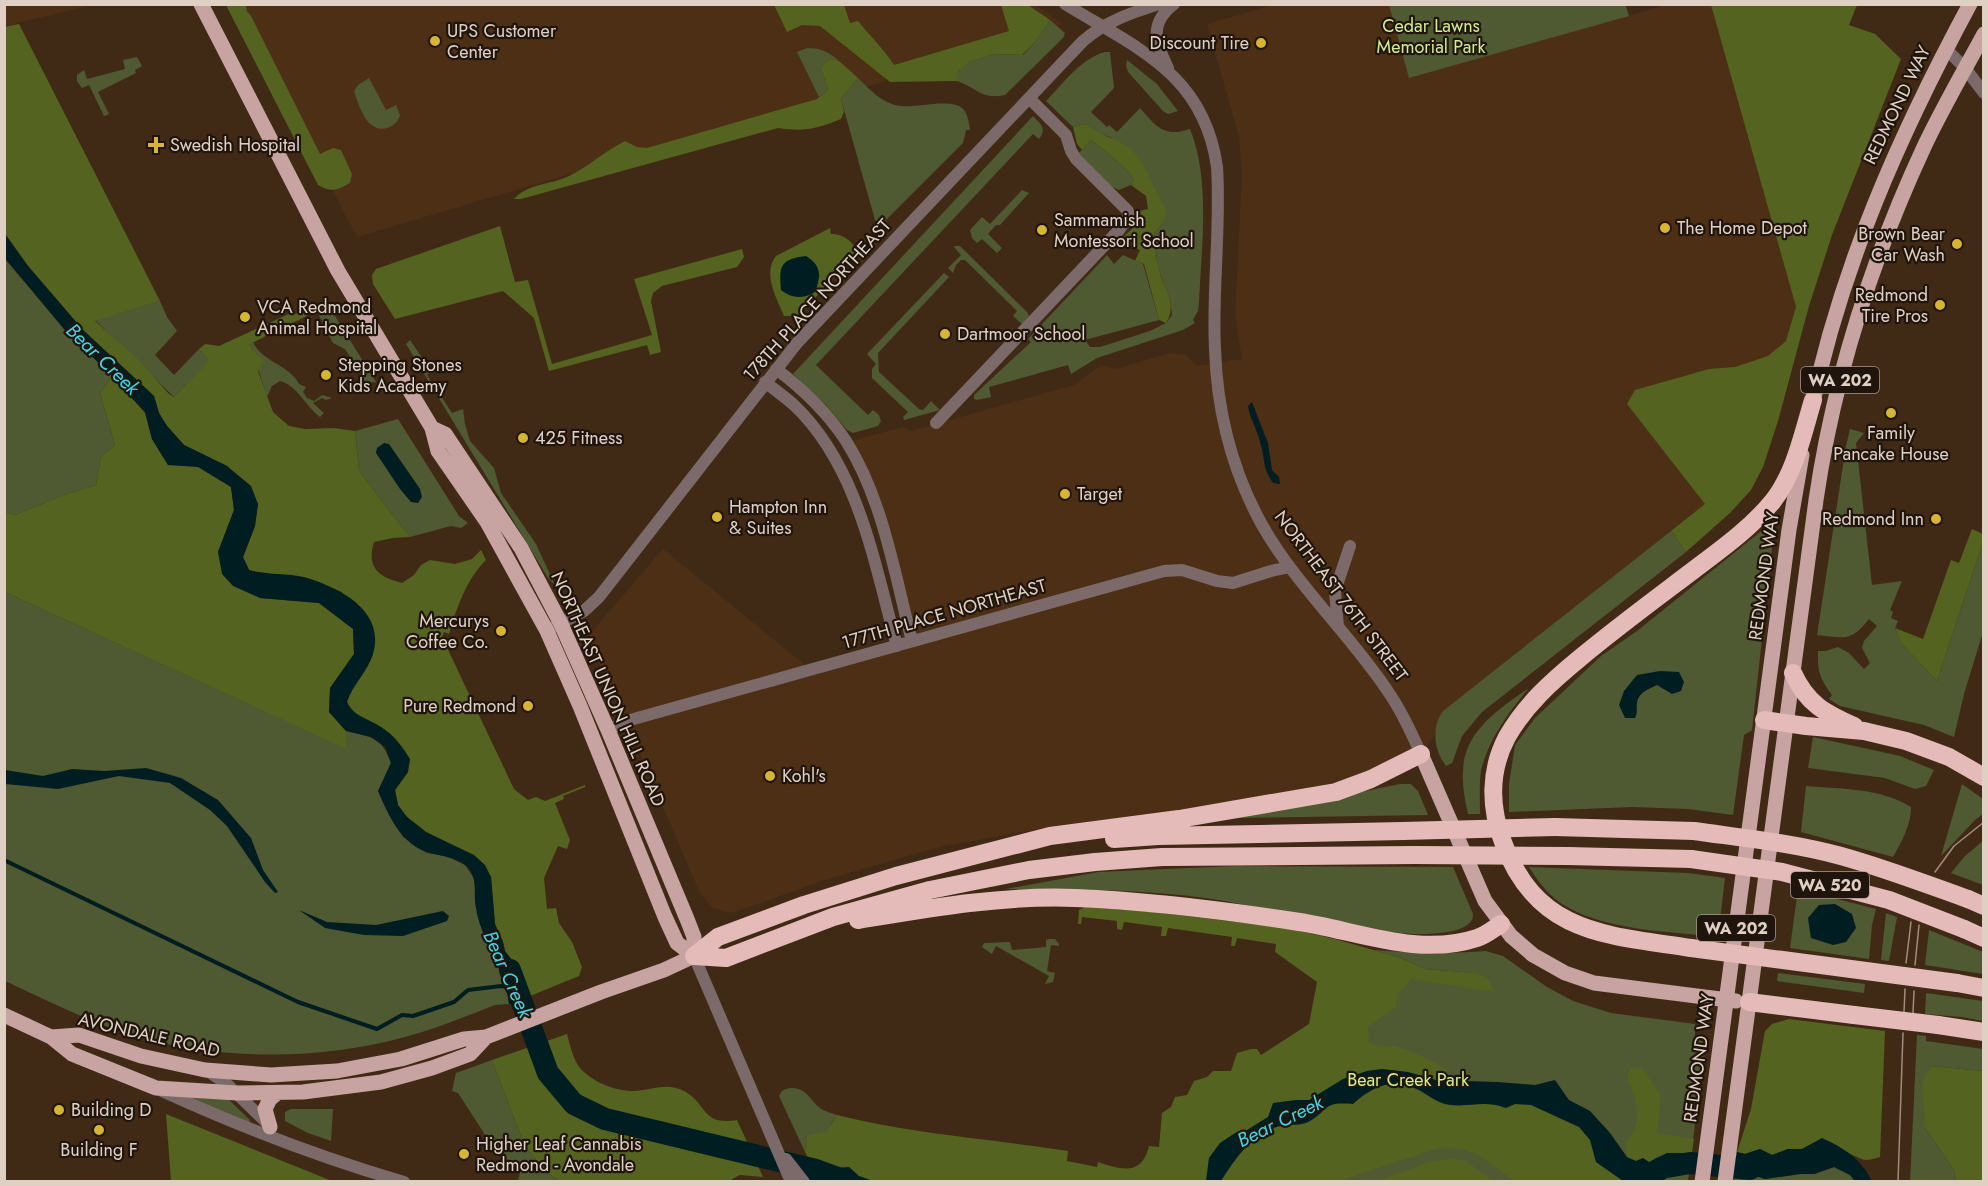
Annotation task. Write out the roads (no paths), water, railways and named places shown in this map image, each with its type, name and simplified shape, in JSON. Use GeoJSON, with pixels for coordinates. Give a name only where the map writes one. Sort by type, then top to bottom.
{"type":"FeatureCollection","features":[{"type":"Feature","properties":{"kind":"highway"},"geometry":{"type":"LineString","coordinates":[[1813,400],[1787,477],[1773,500],[1728,544],[1605,638],[1548,685],[1523,712],[1506,739],[1495,769],[1492,797],[1496,823],[1508,855],[1527,887],[1544,905],[1571,923],[1594,931],[1691,948],[1983,988]]}},
{"type":"Feature","properties":{"kind":"highway"},"geometry":{"type":"LineString","coordinates":[[1793,674],[1804,694],[1815,705],[1864,730]]}},
{"type":"Feature","properties":{"kind":"highway"},"geometry":{"type":"LineString","coordinates":[[1764,720],[1864,730],[1906,741],[1949,757],[1983,777]]}},
{"type":"Feature","properties":{"kind":"highway"},"geometry":{"type":"LineString","coordinates":[[694,956],[718,937],[783,912],[896,876],[1050,836],[1190,817],[1336,792],[1371,779],[1421,754]]}},
{"type":"Feature","properties":{"kind":"highway","name":"WA 520"},"geometry":{"type":"LineString","coordinates":[[968,859],[1086,842],[1158,836],[1555,827],[1694,831],[1788,844],[1841,856],[1976,903]]}},
{"type":"Feature","properties":{"kind":"highway","name":"WA 520"},"geometry":{"type":"LineString","coordinates":[[786,934],[833,917],[930,890],[1062,866],[1162,857],[1414,855],[1691,859],[1782,872],[1889,900],[1983,938]]}},
{"type":"Feature","properties":{"kind":"highway"},"geometry":{"type":"LineString","coordinates":[[694,956],[726,958],[786,934],[824,925],[930,908],[1040,898],[1123,901],[1211,910],[1296,921],[1395,942],[1422,944],[1470,940],[1483,936],[1501,924]]}},
{"type":"Feature","properties":{"kind":"highway"},"geometry":{"type":"LineString","coordinates":[[1749,1002],[1983,1032]]}},
{"type":"Feature","properties":{"kind":"main road","name":"NORTHEAST UNION HILL ROAD"},"geometry":{"type":"LineString","coordinates":[[201,4],[338,271],[432,428],[438,451],[487,522],[547,631],[580,706],[665,917],[677,943],[694,956]]}},
{"type":"Feature","properties":{"kind":"main road","name":"REDMOND WAY"},"geometry":{"type":"LineString","coordinates":[[1702,1182],[1789,530],[1813,400],[1830,332],[1863,231],[1903,134],[1970,4]]}},
{"type":"Feature","properties":{"kind":"main road","name":"WA 202"},"geometry":{"type":"LineString","coordinates":[[1725,1182],[1822,461],[1843,368],[1878,257],[1925,146],[1983,34]]}},
{"type":"Feature","properties":{"kind":"main road","name":"NORTHEAST UNION HILL ROAD"},"geometry":{"type":"LineString","coordinates":[[432,428],[445,434],[505,523],[521,548],[561,624],[609,730],[689,923],[694,937],[694,956]]}},
{"type":"Feature","properties":{"kind":"main road","name":"NORTHEAST 76TH STREET"},"geometry":{"type":"LineString","coordinates":[[1421,754],[1479,888],[1501,924],[1533,955],[1574,977],[1604,985],[1749,1002]]}},
{"type":"Feature","properties":{"kind":"main road","name":"AVONDALE ROAD"},"geometry":{"type":"LineString","coordinates":[[51,1037],[79,1035],[141,1056],[205,1070],[271,1075],[337,1071],[401,1059],[464,1039],[486,1037],[664,970],[694,956]]}},
{"type":"Feature","properties":{"kind":"main road","name":"AVONDALE ROAD"},"geometry":{"type":"LineString","coordinates":[[4,1015],[51,1037],[72,1054],[156,1088],[237,1093],[277,1094],[355,1086],[406,1076],[470,1054],[486,1037]]}},
{"type":"Feature","properties":{"kind":"main road"},"geometry":{"type":"LineString","coordinates":[[270,1126],[265,1109],[270,1099],[277,1094]]}},
{"type":"Feature","properties":{"kind":"street","name":"NORTHEAST 76TH STREET"},"geometry":{"type":"LineString","coordinates":[[1065,4],[1136,46],[1170,71],[1201,113],[1212,141],[1216,160],[1218,191],[1215,350],[1221,406],[1237,468],[1255,511],[1270,537],[1290,567],[1388,691],[1421,754]]}},
{"type":"Feature","properties":{"kind":"street","name":"178TH PLACE NORTHEAST"},"geometry":{"type":"LineString","coordinates":[[547,631],[584,611],[598,597],[776,369],[1083,41],[1102,27],[1123,16],[1159,4]]}},
{"type":"Feature","properties":{"kind":"street"},"geometry":{"type":"LineString","coordinates":[[1170,71],[1158,45],[1156,31],[1161,17],[1174,4]]}},
{"type":"Feature","properties":{"kind":"street"},"geometry":{"type":"LineString","coordinates":[[1946,50],[1965,68],[1983,93]]}},
{"type":"Feature","properties":{"kind":"street"},"geometry":{"type":"LineString","coordinates":[[936,423],[1124,225],[1128,218],[1128,211],[1076,159],[1071,152],[1066,135],[1029,98]]}},
{"type":"Feature","properties":{"kind":"street"},"geometry":{"type":"LineString","coordinates":[[776,369],[806,392],[828,418],[846,442],[868,484],[879,515],[912,641]]}},
{"type":"Feature","properties":{"kind":"street"},"geometry":{"type":"LineString","coordinates":[[765,382],[794,405],[815,429],[829,448],[852,491],[897,645]]}},
{"type":"Feature","properties":{"kind":"street"},"geometry":{"type":"LineString","coordinates":[[1338,628],[1335,591],[1350,546]]}},
{"type":"Feature","properties":{"kind":"street","name":"177TH PLACE NORTHEAST"},"geometry":{"type":"LineString","coordinates":[[609,730],[630,720],[1164,571],[1182,570],[1217,581],[1233,583],[1290,567]]}},
{"type":"Feature","properties":{"kind":"street","name":"NORTHEAST UNION HILL ROAD"},"geometry":{"type":"LineString","coordinates":[[694,956],[791,1182]]}},
{"type":"Feature","properties":{"kind":"street"},"geometry":{"type":"LineString","coordinates":[[205,1070],[221,1079],[270,1126],[307,1151]]}},
{"type":"Feature","properties":{"kind":"street"},"geometry":{"type":"LineString","coordinates":[[156,1088],[217,1116],[307,1151],[404,1182]]}},
{"type":"Feature","properties":{"kind":"street"},"geometry":{"type":"LineString","coordinates":[[776,1146],[804,1182]]}},
{"type":"Feature","properties":{"kind":"water"},"geometry":{"type":"Polygon","coordinates":[[[5,234],[28,266],[83,330],[154,396],[159,413],[184,445],[227,466],[251,486],[258,504],[255,526],[243,557],[249,570],[304,577],[317,581],[344,594],[366,613],[375,638],[373,654],[347,702],[357,714],[390,734],[410,759],[408,772],[395,790],[398,805],[407,817],[426,832],[474,855],[485,865],[491,877],[495,924],[505,951],[522,973],[523,983],[530,996],[509,1004],[503,976],[478,918],[474,879],[469,869],[457,860],[430,853],[411,844],[391,819],[378,791],[391,763],[385,747],[371,737],[346,731],[329,712],[330,688],[354,654],[353,629],[319,603],[260,598],[233,586],[222,574],[218,552],[234,510],[231,487],[198,467],[168,465],[152,439],[145,412],[64,329],[5,258],[5,234]]]}},
{"type":"Feature","properties":{"kind":"water"},"geometry":{"type":"Polygon","coordinates":[[[806,256],[815,264],[819,272],[815,292],[802,297],[789,295],[781,290],[781,269],[791,259],[806,256]]]}},
{"type":"Feature","properties":{"kind":"water"},"geometry":{"type":"Polygon","coordinates":[[[1252,402],[1268,443],[1272,470],[1279,477],[1280,484],[1273,483],[1267,472],[1259,437],[1249,411],[1248,406],[1252,402]]]}},
{"type":"Feature","properties":{"kind":"water"},"geometry":{"type":"Polygon","coordinates":[[[384,443],[389,444],[420,489],[422,497],[418,503],[411,502],[400,489],[376,453],[377,448],[384,443]]]}},
{"type":"Feature","properties":{"kind":"water"},"geometry":{"type":"Polygon","coordinates":[[[1660,671],[1679,672],[1684,682],[1681,691],[1672,694],[1657,685],[1642,693],[1638,699],[1635,718],[1625,718],[1619,705],[1624,691],[1637,675],[1660,671]]]}},
{"type":"Feature","properties":{"kind":"water"},"geometry":{"type":"Polygon","coordinates":[[[146,768],[181,778],[218,800],[251,838],[263,870],[278,892],[275,893],[265,882],[227,826],[210,810],[170,783],[119,776],[58,789],[5,784],[5,770],[43,776],[72,769],[104,771],[146,768]]]}},
{"type":"Feature","properties":{"kind":"water"},"geometry":{"type":"Polygon","coordinates":[[[1835,904],[1852,914],[1856,928],[1846,942],[1833,945],[1811,938],[1808,918],[1819,905],[1835,904]]]}},
{"type":"Feature","properties":{"kind":"water"},"geometry":{"type":"Polygon","coordinates":[[[299,910],[327,922],[376,925],[443,911],[449,916],[447,921],[403,936],[364,935],[325,928],[299,910]]]}},
{"type":"Feature","properties":{"kind":"water"},"geometry":{"type":"Polygon","coordinates":[[[1382,1069],[1408,1072],[1436,1080],[1535,1085],[1555,1080],[1569,1100],[1590,1111],[1627,1157],[1636,1161],[1643,1158],[1649,1162],[1667,1153],[1692,1153],[1690,1165],[1676,1170],[1664,1180],[1623,1181],[1596,1162],[1590,1140],[1579,1127],[1531,1105],[1515,1104],[1506,1108],[1484,1104],[1450,1105],[1412,1087],[1387,1084],[1366,1094],[1353,1104],[1330,1105],[1308,1122],[1270,1129],[1246,1147],[1221,1181],[1206,1181],[1209,1158],[1220,1143],[1268,1117],[1273,1103],[1309,1100],[1343,1079],[1382,1069]]]}},
{"type":"Feature","properties":{"kind":"water"},"geometry":{"type":"Polygon","coordinates":[[[1822,1138],[1851,1155],[1863,1166],[1872,1181],[1855,1181],[1850,1175],[1834,1167],[1814,1174],[1765,1179],[1735,1169],[1737,1152],[1745,1154],[1760,1149],[1772,1155],[1788,1149],[1802,1149],[1822,1138]]]}},
{"type":"Feature","properties":{"kind":"water"},"geometry":{"type":"Polygon","coordinates":[[[809,1160],[836,1168],[849,1167],[859,1176],[873,1181],[834,1181],[816,1174],[809,1160]]]}},
{"type":"Feature","properties":{"kind":"waterway"},"geometry":{"type":"LineString","coordinates":[[4,860],[298,1002],[377,1029],[402,1015],[413,1016],[454,1002],[468,990],[511,987]]}},
{"type":"Feature","properties":{"kind":"waterway","name":"Bear Creek"},"geometry":{"type":"LineString","coordinates":[[510,970],[548,1073],[574,1104],[605,1119],[816,1170],[849,1182]]}},
{"type":"Feature","properties":{"kind":"waterway","name":"Bear Creek"},"geometry":{"type":"LineString","coordinates":[[1661,1168],[1690,1163],[1750,1169]]}},
{"type":"Feature","properties":{"kind":"tram line"},"geometry":{"type":"LineString","coordinates":[[1935,872],[1954,846],[1984,822]]}},
{"type":"Feature","properties":{"kind":"tram line"},"geometry":{"type":"LineString","coordinates":[[1906,963],[1911,922]]}},
{"type":"Feature","properties":{"kind":"tram line"},"geometry":{"type":"LineString","coordinates":[[1915,965],[1919,925]]}},
{"type":"Feature","properties":{"kind":"tram line"},"geometry":{"type":"LineString","coordinates":[[1904,1012],[1905,989]]}},
{"type":"Feature","properties":{"kind":"tram line"},"geometry":{"type":"LineString","coordinates":[[1913,1013],[1914,991]]}},
{"type":"Feature","properties":{"kind":"tram line"},"geometry":{"type":"LineString","coordinates":[[1898,1182],[1903,1033]]}},
{"type":"Feature","properties":{"kind":"place","name":"UPS Customer Center"},"geometry":{"type":"Point","coordinates":[435,41]}},
{"type":"Feature","properties":{"kind":"place","name":"Discount Tire"},"geometry":{"type":"Point","coordinates":[1261,43]}},
{"type":"Feature","properties":{"kind":"place","name":"Swedish Hospital"},"geometry":{"type":"Point","coordinates":[156,145]}},
{"type":"Feature","properties":{"kind":"place","name":"The Home Depot"},"geometry":{"type":"Point","coordinates":[1665,228]}},
{"type":"Feature","properties":{"kind":"place","name":"Sammamish Montessori School"},"geometry":{"type":"Point","coordinates":[1042,230]}},
{"type":"Feature","properties":{"kind":"place","name":"Brown Bear Car Wash"},"geometry":{"type":"Point","coordinates":[1957,244]}},
{"type":"Feature","properties":{"kind":"place","name":"Redmond Tire Pros"},"geometry":{"type":"Point","coordinates":[1940,305]}},
{"type":"Feature","properties":{"kind":"place","name":"VCA Redmond Animal Hospital"},"geometry":{"type":"Point","coordinates":[245,317]}},
{"type":"Feature","properties":{"kind":"place","name":"Dartmoor School"},"geometry":{"type":"Point","coordinates":[945,334]}},
{"type":"Feature","properties":{"kind":"place","name":"Stepping Stones Kids Academy"},"geometry":{"type":"Point","coordinates":[326,375]}},
{"type":"Feature","properties":{"kind":"place","name":"Family Pancake House"},"geometry":{"type":"Point","coordinates":[1891,413]}},
{"type":"Feature","properties":{"kind":"place","name":"425 Fitness"},"geometry":{"type":"Point","coordinates":[523,438]}},
{"type":"Feature","properties":{"kind":"place","name":"Target"},"geometry":{"type":"Point","coordinates":[1065,494]}},
{"type":"Feature","properties":{"kind":"place","name":"Hampton Inn & Suites"},"geometry":{"type":"Point","coordinates":[717,517]}},
{"type":"Feature","properties":{"kind":"place","name":"Redmond Inn"},"geometry":{"type":"Point","coordinates":[1936,519]}},
{"type":"Feature","properties":{"kind":"place","name":"Mercurys Coffee Co."},"geometry":{"type":"Point","coordinates":[501,631]}},
{"type":"Feature","properties":{"kind":"place","name":"Pure Redmond"},"geometry":{"type":"Point","coordinates":[528,706]}},
{"type":"Feature","properties":{"kind":"place","name":"Kohl's"},"geometry":{"type":"Point","coordinates":[770,776]}},
{"type":"Feature","properties":{"kind":"place","name":"Building D"},"geometry":{"type":"Point","coordinates":[59,1110]}},
{"type":"Feature","properties":{"kind":"place","name":"Building F"},"geometry":{"type":"Point","coordinates":[99,1130]}},
{"type":"Feature","properties":{"kind":"place","name":"Higher Leaf Cannabis Redmond - Avondale"},"geometry":{"type":"Point","coordinates":[464,1154]}},
{"type":"Feature","properties":{"kind":"park label","name":"Cedar Lawns Memorial Park"},"geometry":{"type":"Point","coordinates":[1431,36]}},
{"type":"Feature","properties":{"kind":"park label","name":"Bear Creek Park"},"geometry":{"type":"Point","coordinates":[1408,1080]}}]}
